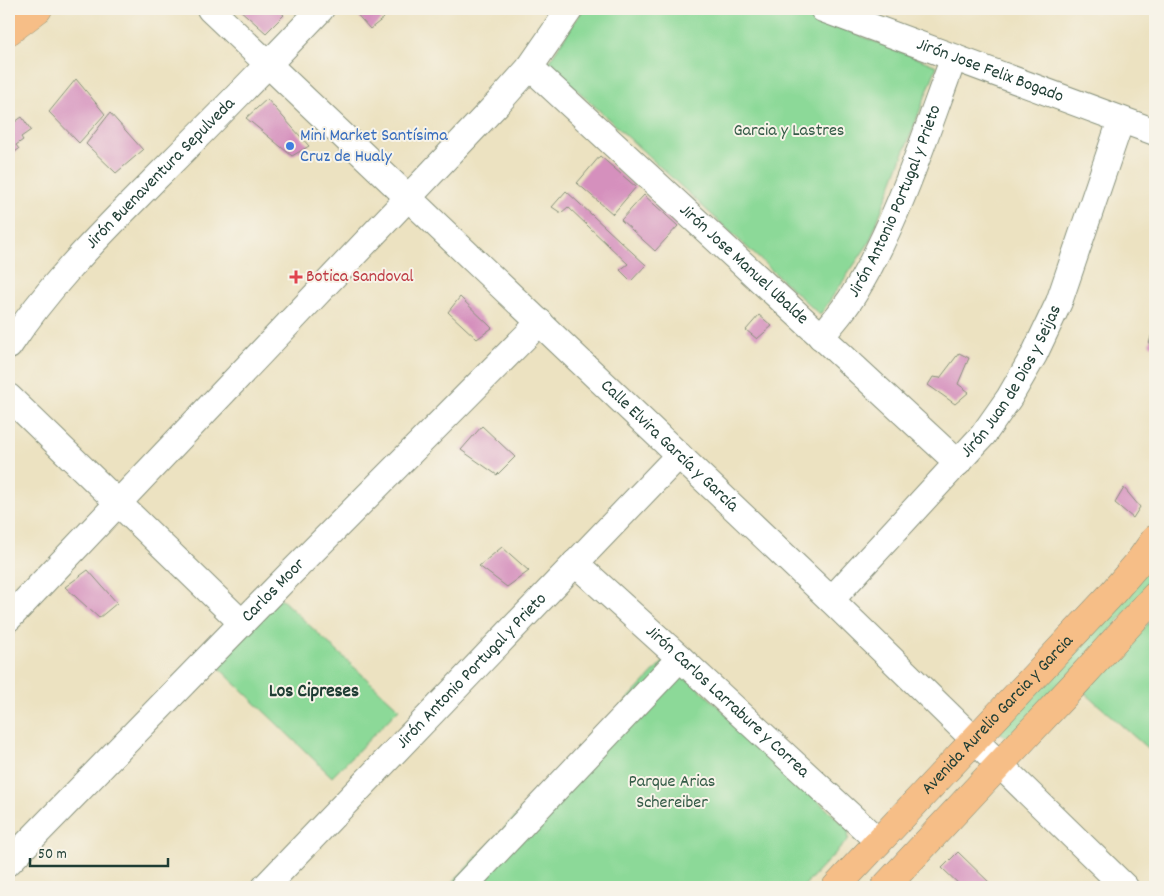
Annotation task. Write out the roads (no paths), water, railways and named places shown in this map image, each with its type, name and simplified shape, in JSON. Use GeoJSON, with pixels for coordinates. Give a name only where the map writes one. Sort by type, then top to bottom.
{"type":"FeatureCollection","features":[{"type":"Feature","properties":{"kind":"main road"},"geometry":{"type":"LineString","coordinates":[[9,31],[38,9]]}},
{"type":"Feature","properties":{"kind":"main road","name":"Avenida Aurelio Garcia y Garcia"},"geometry":{"type":"LineString","coordinates":[[836,887],[976,741],[1108,598],[1138,563],[1155,539]]}},
{"type":"Feature","properties":{"kind":"main road","name":"Avenida Aurelio Garcia y Garcia"},"geometry":{"type":"LineString","coordinates":[[885,887],[1155,596]]}},
{"type":"Feature","properties":{"kind":"street","name":"Calle Elvira García y García"},"geometry":{"type":"LineString","coordinates":[[210,9],[831,600],[1125,887]]}},
{"type":"Feature","properties":{"kind":"street","name":"Jirón Buenaventura Sepulveda"},"geometry":{"type":"LineString","coordinates":[[9,346],[30,314],[85,250],[321,9]]}},
{"type":"Feature","properties":{"kind":"street"},"geometry":{"type":"LineString","coordinates":[[9,618],[498,102],[530,67],[570,9]]}},
{"type":"Feature","properties":{"kind":"street","name":"Jirón Jose Felix Bogado"},"geometry":{"type":"LineString","coordinates":[[823,9],[853,14],[954,57],[1155,132]]}},
{"type":"Feature","properties":{"kind":"street","name":"Jirón Antonio Portugal y Prieto"},"geometry":{"type":"LineString","coordinates":[[821,337],[853,295],[877,252],[901,196],[954,57]]}},
{"type":"Feature","properties":{"kind":"street","name":"Jirón Jose Manuel Ubalde"},"geometry":{"type":"LineString","coordinates":[[530,67],[958,463]]}},
{"type":"Feature","properties":{"kind":"street","name":"Jirón Juan de Dios y Seijas"},"geometry":{"type":"LineString","coordinates":[[831,600],[983,435],[1009,398],[1034,354],[1055,310],[1121,120]]}},
{"type":"Feature","properties":{"kind":"street","name":"Carlos Moor"},"geometry":{"type":"LineString","coordinates":[[9,862],[540,322]]}},
{"type":"Feature","properties":{"kind":"street"},"geometry":{"type":"LineString","coordinates":[[9,397],[242,623]]}},
{"type":"Feature","properties":{"kind":"street","name":"Jirón Antonio Portugal y Prieto"},"geometry":{"type":"LineString","coordinates":[[265,887],[679,455]]}},
{"type":"Feature","properties":{"kind":"street","name":"Jirón Carlos Larrabure y Correa"},"geometry":{"type":"LineString","coordinates":[[575,563],[879,842]]}},
{"type":"Feature","properties":{"kind":"street"},"geometry":{"type":"LineString","coordinates":[[463,887],[680,658]]}},
{"type":"Feature","properties":{"kind":"place","name":"Mini Market Santísima Cruz de Hualy"},"geometry":{"type":"Point","coordinates":[290,146]}},
{"type":"Feature","properties":{"kind":"place","name":"Botica Sandoval"},"geometry":{"type":"Point","coordinates":[296,277]}},
{"type":"Feature","properties":{"kind":"district","name":"Los Cipreses"},"geometry":{"type":"Point","coordinates":[314,692]}},
{"type":"Feature","properties":{"kind":"park label","name":"Garcia y Lastres"},"geometry":{"type":"Point","coordinates":[789,131]}},
{"type":"Feature","properties":{"kind":"park label","name":"Parque Arias Schereiber"},"geometry":{"type":"Point","coordinates":[672,792]}}]}
